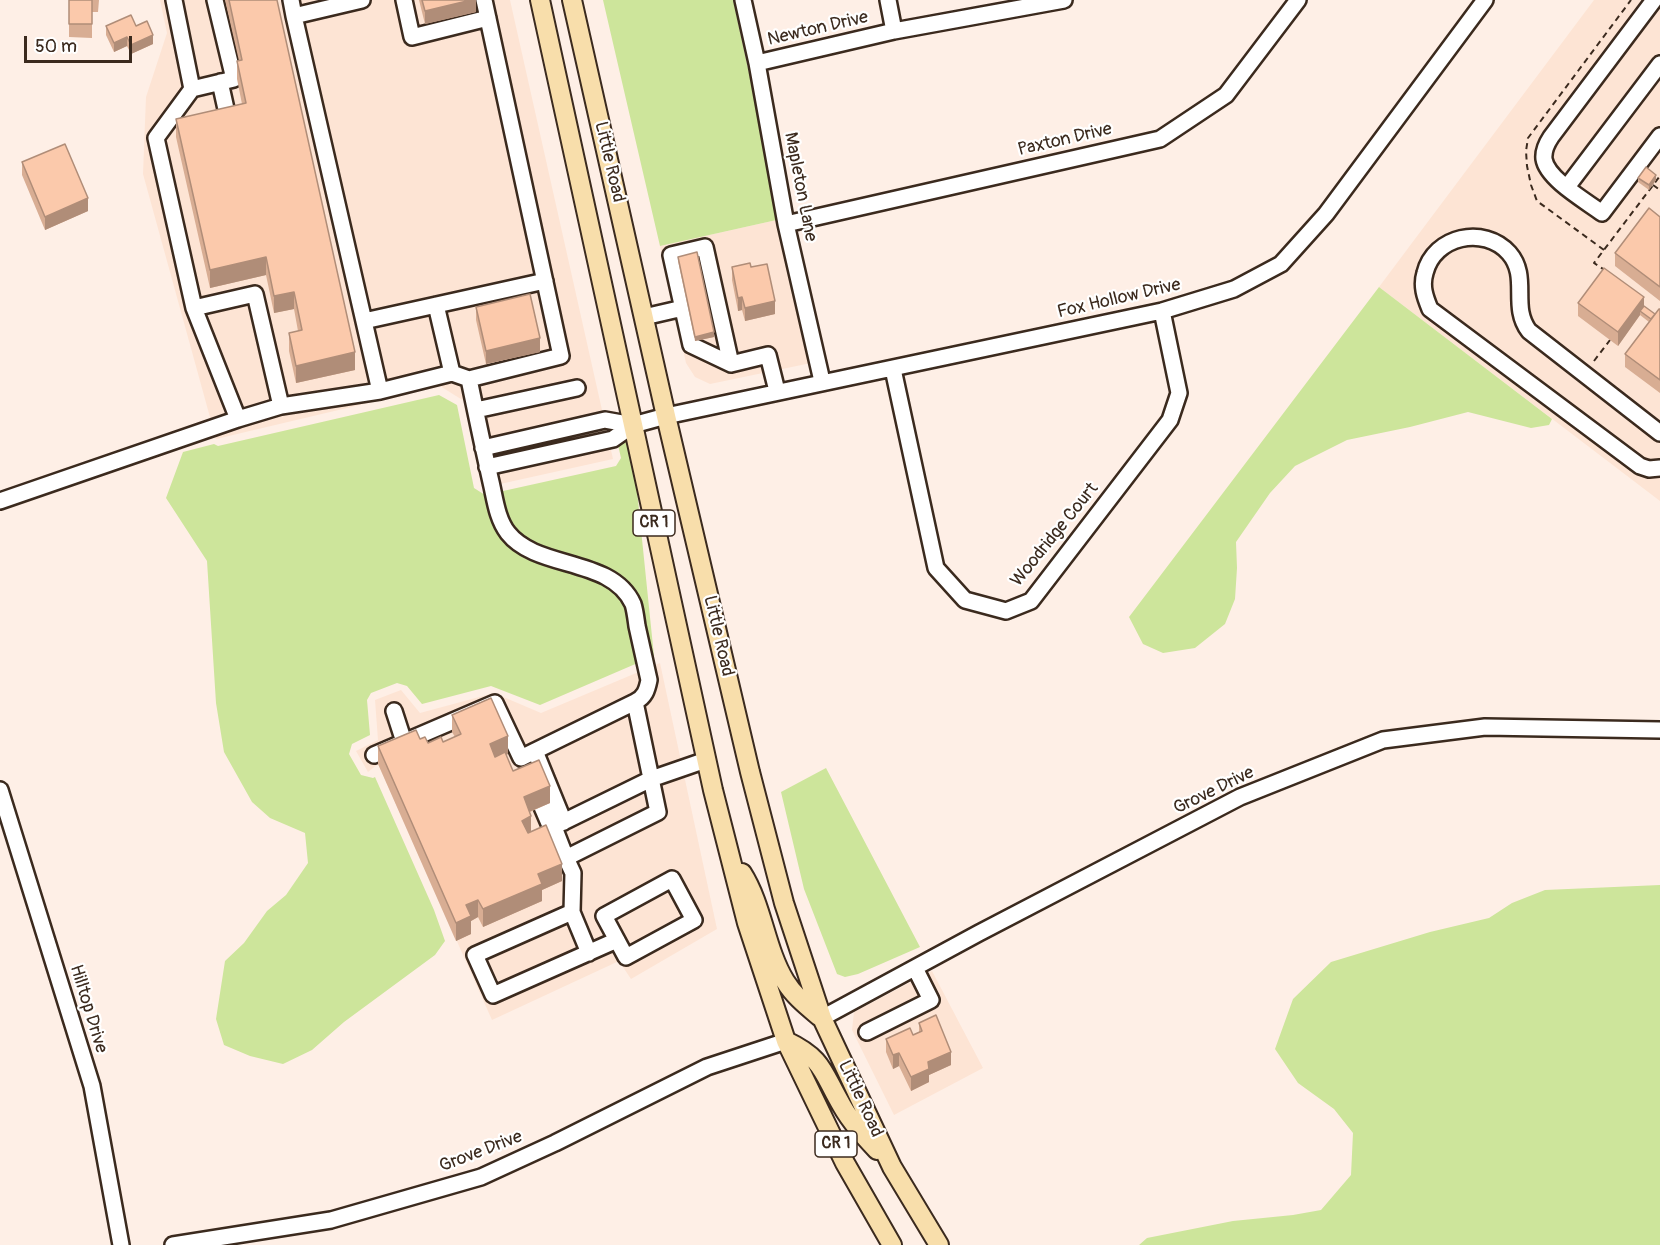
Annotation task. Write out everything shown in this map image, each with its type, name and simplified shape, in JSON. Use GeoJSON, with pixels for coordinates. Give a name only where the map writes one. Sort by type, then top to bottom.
{"type":"FeatureCollection","features":[{"type":"Feature","properties":{"kind":"main road","name":"Little Road"},"geometry":{"type":"LineString","coordinates":[[540,0],[706,760],[747,923],[786,1041],[845,1163],[892,1245]]}},
{"type":"Feature","properties":{"kind":"main road","name":"Little Road"},"geometry":{"type":"LineString","coordinates":[[572,0],[666,416],[753,783],[784,903],[822,1018],[892,1167],[939,1245]]}},
{"type":"Feature","properties":{"kind":"main road"},"geometry":{"type":"LineString","coordinates":[[730,856],[747,882],[784,979],[795,995],[822,1018]]}},
{"type":"Feature","properties":{"kind":"main road"},"geometry":{"type":"LineString","coordinates":[[786,1041],[812,1055],[819,1063],[842,1107],[892,1167]]}},
{"type":"Feature","properties":{"kind":"street"},"geometry":{"type":"LineString","coordinates":[[174,0],[192,89]]}},
{"type":"Feature","properties":{"kind":"street"},"geometry":{"type":"LineString","coordinates":[[215,0],[234,79],[192,89],[156,138],[194,308],[238,419]]}},
{"type":"Feature","properties":{"kind":"street"},"geometry":{"type":"LineString","coordinates":[[291,0],[380,391]]}},
{"type":"Feature","properties":{"kind":"street"},"geometry":{"type":"LineString","coordinates":[[294,16],[362,0]]}},
{"type":"Feature","properties":{"kind":"street"},"geometry":{"type":"LineString","coordinates":[[404,0],[412,37],[488,18]]}},
{"type":"Feature","properties":{"kind":"street"},"geometry":{"type":"LineString","coordinates":[[0,501],[281,406],[380,391],[452,373],[469,379],[561,356],[484,0]]}},
{"type":"Feature","properties":{"kind":"street","name":"Mapleton Lane"},"geometry":{"type":"LineString","coordinates":[[743,0],[757,63],[786,224],[822,381]]}},
{"type":"Feature","properties":{"kind":"street"},"geometry":{"type":"LineString","coordinates":[[888,0],[894,31]]}},
{"type":"Feature","properties":{"kind":"street","name":"Newton Drive"},"geometry":{"type":"LineString","coordinates":[[757,63],[894,31],[1064,0]]}},
{"type":"Feature","properties":{"kind":"street","name":"Paxton Drive"},"geometry":{"type":"LineString","coordinates":[[786,224],[1160,139],[1226,95],[1298,0]]}},
{"type":"Feature","properties":{"kind":"street","name":"Fox Hollow Drive"},"geometry":{"type":"LineString","coordinates":[[633,425],[822,381],[893,369],[1162,311],[1234,289],[1281,264],[1326,214],[1485,0]]}},
{"type":"Feature","properties":{"kind":"street"},"geometry":{"type":"LineString","coordinates":[[1654,0],[1546,146],[1544,157],[1546,167],[1552,176],[1602,213],[1654,150],[1660,136]]}},
{"type":"Feature","properties":{"kind":"street"},"geometry":{"type":"LineString","coordinates":[[1568,187],[1660,64]]}},
{"type":"Feature","properties":{"kind":"street"},"geometry":{"type":"LineString","coordinates":[[220,82],[228,118]]}},
{"type":"Feature","properties":{"kind":"street"},"geometry":{"type":"LineString","coordinates":[[1660,433],[1529,331],[1522,322],[1519,302],[1521,285],[1517,265],[1509,253],[1495,242],[1477,237],[1460,238],[1444,245],[1430,261],[1424,274],[1423,291],[1430,309],[1641,466],[1649,469],[1660,468]]}},
{"type":"Feature","properties":{"kind":"street"},"geometry":{"type":"LineString","coordinates":[[731,364],[705,247],[671,255],[691,345],[731,364],[768,355],[777,391]]}},
{"type":"Feature","properties":{"kind":"street"},"geometry":{"type":"LineString","coordinates":[[364,321],[544,280]]}},
{"type":"Feature","properties":{"kind":"street"},"geometry":{"type":"LineString","coordinates":[[194,308],[255,294],[281,406]]}},
{"type":"Feature","properties":{"kind":"street"},"geometry":{"type":"LineString","coordinates":[[436,305],[452,373]]}},
{"type":"Feature","properties":{"kind":"street"},"geometry":{"type":"LineString","coordinates":[[644,317],[683,308]]}},
{"type":"Feature","properties":{"kind":"street","name":"Woodridge Court"},"geometry":{"type":"LineString","coordinates":[[893,369],[936,568],[965,600],[1006,611],[1031,601],[1170,420],[1179,393],[1162,311]]}},
{"type":"Feature","properties":{"kind":"street"},"geometry":{"type":"LineString","coordinates":[[469,379],[499,515],[509,535],[531,551],[602,575],[616,584],[633,604],[649,680],[642,698],[528,754]]}},
{"type":"Feature","properties":{"kind":"street"},"geometry":{"type":"LineString","coordinates":[[476,410],[577,388]]}},
{"type":"Feature","properties":{"kind":"street"},"geometry":{"type":"LineString","coordinates":[[483,448],[605,420],[633,425]]}},
{"type":"Feature","properties":{"kind":"street"},"geometry":{"type":"LineString","coordinates":[[487,467],[613,439],[633,425]]}},
{"type":"Feature","properties":{"kind":"street"},"geometry":{"type":"LineString","coordinates":[[566,858],[658,812],[635,702]]}},
{"type":"Feature","properties":{"kind":"street"},"geometry":{"type":"LineString","coordinates":[[374,755],[495,703],[528,754],[556,825],[573,873],[572,912],[589,952]]}},
{"type":"Feature","properties":{"kind":"street"},"geometry":{"type":"LineString","coordinates":[[394,711],[404,742]]}},
{"type":"Feature","properties":{"kind":"street","name":"Grove Drive"},"geometry":{"type":"LineString","coordinates":[[822,1018],[1240,797],[1383,740],[1485,727],[1660,730]]}},
{"type":"Feature","properties":{"kind":"street"},"geometry":{"type":"LineString","coordinates":[[528,754],[528,773]]}},
{"type":"Feature","properties":{"kind":"street"},"geometry":{"type":"LineString","coordinates":[[556,825],[651,779],[706,760]]}},
{"type":"Feature","properties":{"kind":"street","name":"Hilltop Drive"},"geometry":{"type":"LineString","coordinates":[[0,790],[92,1086],[121,1245]]}},
{"type":"Feature","properties":{"kind":"street"},"geometry":{"type":"LineString","coordinates":[[542,807],[556,825]]}},
{"type":"Feature","properties":{"kind":"street"},"geometry":{"type":"LineString","coordinates":[[672,879],[694,920],[626,957],[617,940],[604,916],[672,879]]}},
{"type":"Feature","properties":{"kind":"street"},"geometry":{"type":"LineString","coordinates":[[572,912],[475,955],[493,995],[617,940]]}},
{"type":"Feature","properties":{"kind":"street"},"geometry":{"type":"LineString","coordinates":[[867,1032],[931,1000],[915,968]]}},
{"type":"Feature","properties":{"kind":"street","name":"Grove Drive"},"geometry":{"type":"LineString","coordinates":[[173,1245],[331,1220],[481,1177],[555,1143],[707,1067],[786,1041]]}},
{"type":"Feature","properties":{"kind":"path"},"geometry":{"type":"LineString","coordinates":[[1613,276],[1594,263],[1660,176]]}},
{"type":"Feature","properties":{"kind":"path"},"geometry":{"type":"LineString","coordinates":[[1653,185],[1660,190]]}},
{"type":"Feature","properties":{"kind":"path"},"geometry":{"type":"LineString","coordinates":[[1590,365],[1610,339]]}},
{"type":"Feature","properties":{"kind":"shaded area"},"geometry":{"type":"Polygon","coordinates":[[[160,0],[510,0],[613,459],[482,488],[464,401],[440,386],[216,439],[143,174],[146,97],[167,33],[160,0]]]}},
{"type":"Feature","properties":{"kind":"shaded area"},"geometry":{"type":"Polygon","coordinates":[[[1594,0],[1660,0],[1660,501],[1379,287],[1594,0]]]}},
{"type":"Feature","properties":{"kind":"shaded area"},"geometry":{"type":"Polygon","coordinates":[[[781,219],[811,363],[710,384],[695,377],[686,363],[660,246],[781,219]]]}},
{"type":"Feature","properties":{"kind":"shaded area"},"geometry":{"type":"Polygon","coordinates":[[[660,663],[717,929],[631,979],[619,961],[492,1020],[378,764],[368,772],[356,751],[378,740],[375,700],[401,690],[420,713],[494,693],[541,713],[660,663]]]}},
{"type":"Feature","properties":{"kind":"shaded area"},"geometry":{"type":"Polygon","coordinates":[[[932,971],[983,1068],[894,1115],[852,1030],[854,1012],[932,971]]]}},
{"type":"Feature","properties":{"kind":"green space"},"geometry":{"type":"Polygon","coordinates":[[[603,0],[733,0],[781,219],[660,246],[603,0]]]}},
{"type":"Feature","properties":{"kind":"green space"},"geometry":{"type":"Polygon","coordinates":[[[1379,287],[1552,419],[1549,425],[1531,428],[1468,412],[1347,440],[1295,466],[1270,493],[1236,542],[1235,599],[1225,624],[1195,648],[1163,653],[1143,644],[1129,617],[1379,287]]]}},
{"type":"Feature","properties":{"kind":"green space"},"geometry":{"type":"Polygon","coordinates":[[[439,395],[457,405],[474,488],[485,495],[616,466],[621,458],[613,423],[623,422],[635,471],[654,656],[540,705],[491,686],[422,704],[407,686],[397,683],[371,693],[367,700],[370,735],[352,744],[349,754],[361,775],[375,777],[434,910],[445,941],[435,955],[344,1022],[312,1050],[283,1064],[250,1056],[224,1045],[216,1019],[225,961],[244,943],[267,911],[286,895],[308,863],[305,833],[270,818],[252,802],[224,752],[216,703],[207,561],[166,498],[183,452],[439,395]]]}},
{"type":"Feature","properties":{"kind":"green space"},"geometry":{"type":"Polygon","coordinates":[[[826,768],[920,947],[858,974],[845,977],[837,974],[804,889],[781,792],[826,768]]]}},
{"type":"Feature","properties":{"kind":"green space"},"geometry":{"type":"Polygon","coordinates":[[[1660,885],[1660,1245],[1139,1245],[1147,1238],[1233,1221],[1321,1210],[1351,1175],[1353,1133],[1334,1109],[1298,1083],[1275,1049],[1293,999],[1331,962],[1430,932],[1489,918],[1512,903],[1545,890],[1660,885]]]}},
{"type":"Feature","properties":{"kind":"building"},"geometry":{"type":"Polygon","coordinates":[[[69,0],[92,0],[92,24],[69,24],[69,0]]]}},
{"type":"Feature","properties":{"kind":"building"},"geometry":{"type":"Polygon","coordinates":[[[229,0],[277,0],[355,352],[296,366],[289,333],[302,330],[294,292],[274,296],[266,257],[210,270],[176,119],[246,103],[237,61],[242,60],[229,0]]]}},
{"type":"Feature","properties":{"kind":"building"},"geometry":{"type":"Polygon","coordinates":[[[422,0],[471,0],[425,11],[422,0]]]}},
{"type":"Feature","properties":{"kind":"building"},"geometry":{"type":"Polygon","coordinates":[[[131,15],[136,26],[147,21],[153,35],[131,45],[127,37],[114,43],[106,26],[131,15]]]}},
{"type":"Feature","properties":{"kind":"building"},"geometry":{"type":"Polygon","coordinates":[[[65,144],[88,198],[45,217],[22,162],[65,144]]]}},
{"type":"Feature","properties":{"kind":"building"},"geometry":{"type":"Polygon","coordinates":[[[1646,167],[1656,175],[1649,185],[1638,178],[1646,167]]]}},
{"type":"Feature","properties":{"kind":"building"},"geometry":{"type":"Polygon","coordinates":[[[1649,208],[1660,217],[1660,287],[1615,253],[1649,208]]]}},
{"type":"Feature","properties":{"kind":"building"},"geometry":{"type":"Polygon","coordinates":[[[697,252],[714,332],[695,337],[678,257],[697,252]]]}},
{"type":"Feature","properties":{"kind":"building"},"geometry":{"type":"Polygon","coordinates":[[[750,263],[751,267],[767,264],[775,301],[745,308],[742,297],[738,298],[732,267],[750,263]]]}},
{"type":"Feature","properties":{"kind":"building"},"geometry":{"type":"Polygon","coordinates":[[[1604,268],[1644,297],[1618,332],[1578,303],[1604,268]]]}},
{"type":"Feature","properties":{"kind":"building"},"geometry":{"type":"Polygon","coordinates":[[[530,294],[540,338],[486,351],[476,307],[530,294]]]}},
{"type":"Feature","properties":{"kind":"building"},"geometry":{"type":"Polygon","coordinates":[[[1644,306],[1655,314],[1651,319],[1640,311],[1644,306]]]}},
{"type":"Feature","properties":{"kind":"building"},"geometry":{"type":"Polygon","coordinates":[[[1660,309],[1660,380],[1625,354],[1660,309]]]}},
{"type":"Feature","properties":{"kind":"building"},"geometry":{"type":"Polygon","coordinates":[[[491,698],[508,736],[490,744],[495,757],[505,752],[513,771],[539,760],[550,786],[524,797],[531,816],[522,821],[528,833],[546,825],[562,864],[538,874],[542,884],[483,909],[478,900],[466,905],[471,916],[456,923],[378,746],[416,730],[420,739],[425,737],[428,743],[441,737],[443,742],[461,734],[452,715],[491,698]]]}},
{"type":"Feature","properties":{"kind":"building"},"geometry":{"type":"Polygon","coordinates":[[[936,1015],[951,1052],[928,1062],[929,1069],[911,1077],[899,1053],[893,1055],[886,1039],[910,1028],[913,1035],[922,1031],[919,1023],[936,1015]]]}}]}
